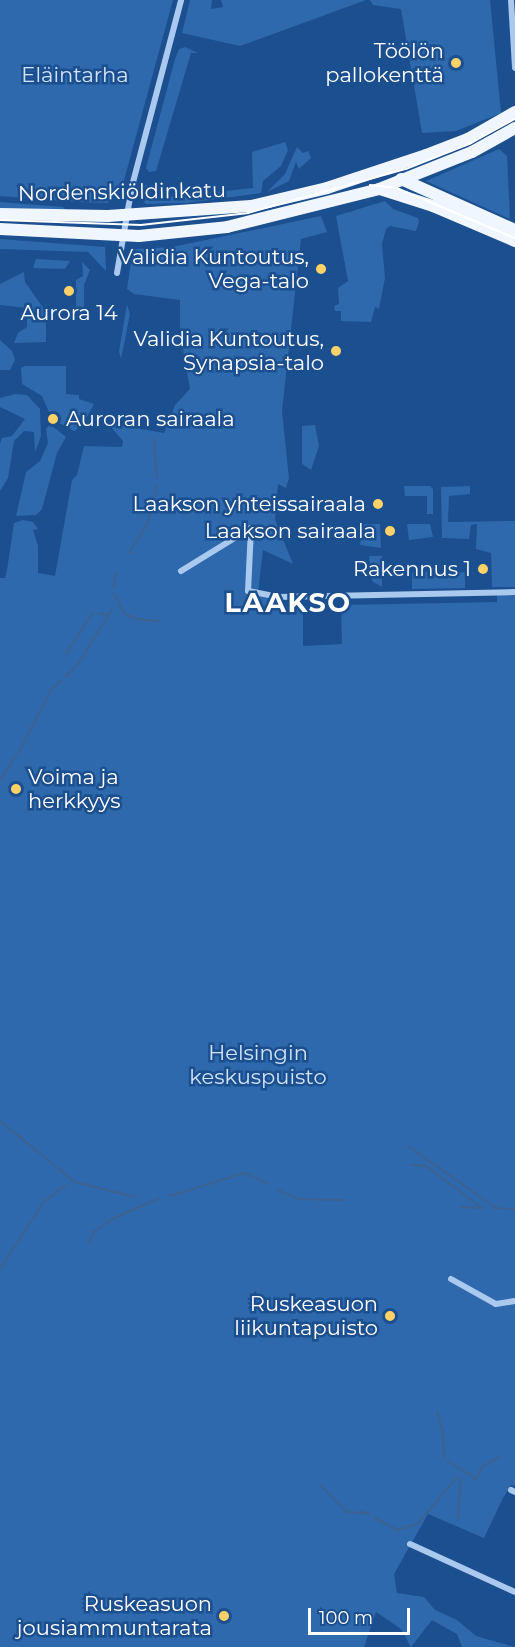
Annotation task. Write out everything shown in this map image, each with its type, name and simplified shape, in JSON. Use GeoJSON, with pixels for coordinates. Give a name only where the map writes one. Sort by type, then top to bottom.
{"type":"FeatureCollection","features":[{"type":"Feature","properties":{"kind":"main road","name":"Nordenskiöldinkatu"},"geometry":{"type":"LineString","coordinates":[[0,214],[127,215],[251,206],[370,174],[468,139],[515,112]]}},
{"type":"Feature","properties":{"kind":"main road","name":"Nordenskiöldinkatu"},"geometry":{"type":"LineString","coordinates":[[0,229],[121,237],[227,227],[379,189],[472,152],[515,128]]}},
{"type":"Feature","properties":{"kind":"main road"},"geometry":{"type":"LineString","coordinates":[[370,174],[404,180],[515,230]]}},
{"type":"Feature","properties":{"kind":"main road"},"geometry":{"type":"LineString","coordinates":[[379,189],[433,206],[515,241]]}},
{"type":"Feature","properties":{"kind":"street"},"geometry":{"type":"LineString","coordinates":[[117,273],[121,237],[181,0]]}},
{"type":"Feature","properties":{"kind":"street"},"geometry":{"type":"LineString","coordinates":[[511,0],[515,68]]}},
{"type":"Feature","properties":{"kind":"street"},"geometry":{"type":"LineString","coordinates":[[181,571],[251,528],[248,591],[268,595],[515,592]]}},
{"type":"Feature","properties":{"kind":"street"},"geometry":{"type":"LineString","coordinates":[[451,1279],[496,1304],[515,1301]]}},
{"type":"Feature","properties":{"kind":"street"},"geometry":{"type":"LineString","coordinates":[[410,1544],[515,1592]]}},
{"type":"Feature","properties":{"kind":"green space","name":"Eläintarha"},"geometry":{"type":"Polygon","coordinates":[[[0,0],[173,0],[123,184],[116,198],[107,203],[0,196],[0,0]]]}},
{"type":"Feature","properties":{"kind":"green space","name":"Töölön pallokenttä"},"geometry":{"type":"Polygon","coordinates":[[[190,0],[212,0],[211,9],[223,7],[221,0],[366,0],[240,46],[182,33],[190,0]]]}},
{"type":"Feature","properties":{"kind":"green space","name":"Töölön pallokenttä"},"geometry":{"type":"Polygon","coordinates":[[[370,0],[490,0],[501,113],[456,131],[422,133],[401,9],[373,5],[370,0]]]}},
{"type":"Feature","properties":{"kind":"green space"},"geometry":{"type":"Polygon","coordinates":[[[185,47],[198,53],[191,53],[156,171],[149,172],[146,168],[175,59],[179,49],[185,47]]]}},
{"type":"Feature","properties":{"kind":"green space"},"geometry":{"type":"Polygon","coordinates":[[[285,142],[288,150],[281,166],[263,181],[261,193],[186,203],[146,204],[141,199],[144,184],[151,187],[149,199],[253,188],[252,152],[285,142]]]}},
{"type":"Feature","properties":{"kind":"green space"},"geometry":{"type":"Polygon","coordinates":[[[297,147],[303,153],[308,151],[311,158],[299,169],[296,162],[289,181],[267,192],[285,174],[297,147]]]}},
{"type":"Feature","properties":{"kind":"green space"},"geometry":{"type":"Polygon","coordinates":[[[499,149],[507,156],[510,219],[426,181],[499,149]]]}},
{"type":"Feature","properties":{"kind":"green space"},"geometry":{"type":"Polygon","coordinates":[[[385,201],[393,209],[418,218],[416,231],[390,226],[386,229],[382,244],[385,278],[379,309],[375,307],[371,322],[341,321],[341,311],[335,311],[334,306],[339,304],[338,288],[348,281],[336,216],[385,201]]]}},
{"type":"Feature","properties":{"kind":"green space"},"geometry":{"type":"Polygon","coordinates":[[[0,202],[63,207],[66,210],[0,210],[0,202]]]}},
{"type":"Feature","properties":{"kind":"green space","name":"Helsingin keskuspuisto"},"geometry":{"type":"Polygon","coordinates":[[[321,216],[327,232],[301,239],[282,411],[289,478],[286,488],[278,484],[275,519],[293,564],[263,550],[258,592],[283,606],[303,606],[303,646],[342,644],[341,605],[497,602],[497,594],[515,595],[515,1486],[511,1485],[503,1498],[484,1538],[428,1514],[394,1574],[397,1593],[424,1597],[435,1610],[457,1620],[476,1636],[514,1647],[462,1647],[457,1634],[432,1620],[411,1647],[401,1629],[376,1612],[364,1647],[0,1647],[0,578],[5,578],[14,523],[23,520],[33,522],[38,529],[33,530],[38,546],[38,573],[55,576],[72,480],[77,475],[84,446],[122,447],[123,441],[111,427],[119,425],[164,433],[175,405],[190,389],[180,333],[180,300],[134,294],[127,289],[133,249],[172,247],[321,216]]]}},
{"type":"Feature","properties":{"kind":"green space"},"geometry":{"type":"Polygon","coordinates":[[[0,239],[105,247],[106,271],[88,252],[0,249],[0,239]]]}},
{"type":"Feature","properties":{"kind":"green space"},"geometry":{"type":"Polygon","coordinates":[[[36,259],[70,261],[65,269],[33,268],[36,259]]]}},
{"type":"Feature","properties":{"kind":"green space"},"geometry":{"type":"Polygon","coordinates":[[[82,262],[90,270],[84,285],[84,312],[76,312],[76,280],[83,276],[82,262]]]}},
{"type":"Feature","properties":{"kind":"green space"},"geometry":{"type":"Polygon","coordinates":[[[24,272],[25,282],[46,312],[46,342],[14,343],[18,333],[27,327],[27,308],[0,305],[0,284],[24,272]]]}},
{"type":"Feature","properties":{"kind":"green space"},"geometry":{"type":"Polygon","coordinates":[[[127,304],[130,314],[121,359],[119,351],[127,304]]]}},
{"type":"Feature","properties":{"kind":"green space"},"geometry":{"type":"Polygon","coordinates":[[[0,340],[12,351],[15,360],[10,370],[0,370],[0,340]]]}},
{"type":"Feature","properties":{"kind":"green space"},"geometry":{"type":"Polygon","coordinates":[[[25,366],[66,366],[66,394],[79,395],[79,399],[94,404],[82,427],[74,431],[52,419],[42,396],[22,384],[21,368],[25,366]]]}},
{"type":"Feature","properties":{"kind":"green space"},"geometry":{"type":"Polygon","coordinates":[[[15,394],[27,395],[40,409],[41,436],[35,452],[34,432],[24,431],[14,441],[8,478],[0,491],[0,443],[2,438],[12,436],[25,419],[0,407],[0,398],[15,394]]]}},
{"type":"Feature","properties":{"kind":"green space"},"geometry":{"type":"Polygon","coordinates":[[[50,424],[66,437],[57,453],[42,509],[36,515],[16,516],[26,472],[40,461],[48,443],[46,429],[50,424]]]}},
{"type":"Feature","properties":{"kind":"green space"},"geometry":{"type":"Polygon","coordinates":[[[315,425],[319,446],[311,470],[302,464],[302,426],[315,425]]]}},
{"type":"Feature","properties":{"kind":"green space"},"geometry":{"type":"Polygon","coordinates":[[[404,486],[430,486],[433,489],[433,514],[427,514],[427,496],[405,496],[404,486]]]}},
{"type":"Feature","properties":{"kind":"green space"},"geometry":{"type":"Polygon","coordinates":[[[470,486],[470,494],[449,496],[448,522],[515,521],[515,587],[492,587],[491,553],[476,549],[477,524],[471,525],[469,539],[442,538],[441,487],[470,486]]]}},
{"type":"Feature","properties":{"kind":"green space"},"geometry":{"type":"Polygon","coordinates":[[[363,524],[380,524],[381,548],[360,545],[363,524]]]}},
{"type":"Feature","properties":{"kind":"green space"},"geometry":{"type":"Polygon","coordinates":[[[407,524],[430,524],[433,537],[409,540],[407,524]]]}},
{"type":"Feature","properties":{"kind":"green space"},"geometry":{"type":"Polygon","coordinates":[[[369,556],[382,556],[382,587],[372,581],[369,556]]]}},
{"type":"Feature","properties":{"kind":"green space"},"geometry":{"type":"Polygon","coordinates":[[[412,572],[465,572],[465,588],[412,589],[412,572]]]}},
{"type":"Feature","properties":{"kind":"waterway"},"geometry":{"type":"LineString","coordinates":[[154,439],[157,478]]}},
{"type":"Feature","properties":{"kind":"waterway"},"geometry":{"type":"LineString","coordinates":[[129,553],[148,522],[157,485]]}},
{"type":"Feature","properties":{"kind":"waterway"},"geometry":{"type":"LineString","coordinates":[[113,588],[117,572]]}},
{"type":"Feature","properties":{"kind":"waterway"},"geometry":{"type":"LineString","coordinates":[[114,594],[124,613],[136,619],[158,621]]}},
{"type":"Feature","properties":{"kind":"waterway"},"geometry":{"type":"LineString","coordinates":[[65,677],[77,666],[112,609]]}},
{"type":"Feature","properties":{"kind":"waterway"},"geometry":{"type":"LineString","coordinates":[[66,654],[93,612]]}},
{"type":"Feature","properties":{"kind":"waterway"},"geometry":{"type":"LineString","coordinates":[[99,613],[107,615]]}},
{"type":"Feature","properties":{"kind":"waterway"},"geometry":{"type":"LineString","coordinates":[[19,751],[51,690],[62,680]]}},
{"type":"Feature","properties":{"kind":"waterway"},"geometry":{"type":"LineString","coordinates":[[0,780],[17,754]]}},
{"type":"Feature","properties":{"kind":"waterway"},"geometry":{"type":"LineString","coordinates":[[0,1121],[75,1182],[135,1197]]}},
{"type":"Feature","properties":{"kind":"waterway"},"geometry":{"type":"LineString","coordinates":[[408,1146],[496,1208]]}},
{"type":"Feature","properties":{"kind":"waterway"},"geometry":{"type":"LineString","coordinates":[[412,1165],[426,1166],[482,1208]]}},
{"type":"Feature","properties":{"kind":"waterway"},"geometry":{"type":"LineString","coordinates":[[170,1196],[244,1173],[268,1183]]}},
{"type":"Feature","properties":{"kind":"waterway"},"geometry":{"type":"LineString","coordinates":[[0,1269],[43,1203],[65,1185]]}},
{"type":"Feature","properties":{"kind":"waterway"},"geometry":{"type":"LineString","coordinates":[[278,1190],[298,1199],[343,1200]]}},
{"type":"Feature","properties":{"kind":"waterway"},"geometry":{"type":"LineString","coordinates":[[88,1244],[95,1231],[112,1219],[160,1198]]}},
{"type":"Feature","properties":{"kind":"waterway"},"geometry":{"type":"LineString","coordinates":[[461,1207],[482,1208]]}},
{"type":"Feature","properties":{"kind":"waterway"},"geometry":{"type":"LineString","coordinates":[[493,1208],[515,1209]]}},
{"type":"Feature","properties":{"kind":"waterway"},"geometry":{"type":"LineString","coordinates":[[437,1412],[443,1433],[444,1458]]}},
{"type":"Feature","properties":{"kind":"waterway"},"geometry":{"type":"LineString","coordinates":[[448,1461],[476,1479],[482,1467],[499,1457]]}},
{"type":"Feature","properties":{"kind":"waterway"},"geometry":{"type":"LineString","coordinates":[[375,1518],[398,1530],[418,1524],[457,1477]]}},
{"type":"Feature","properties":{"kind":"waterway"},"geometry":{"type":"LineString","coordinates":[[458,1518],[461,1479]]}},
{"type":"Feature","properties":{"kind":"waterway"},"geometry":{"type":"LineString","coordinates":[[320,1485],[347,1512],[368,1514]]}},
{"type":"Feature","properties":{"kind":"waterway"},"geometry":{"type":"LineString","coordinates":[[361,1511],[370,1515]]}},
{"type":"Feature","properties":{"kind":"tram line"},"geometry":{"type":"LineString","coordinates":[[0,220],[141,225],[248,213],[406,169],[469,144],[515,119]]}},
{"type":"Feature","properties":{"kind":"tram line"},"geometry":{"type":"LineString","coordinates":[[370,185],[397,188],[515,238]]}},
{"type":"Feature","properties":{"kind":"place","name":"Töölön pallokenttä"},"geometry":{"type":"Point","coordinates":[456,63]}},
{"type":"Feature","properties":{"kind":"place","name":"Validia Kuntoutus, Vega-talo"},"geometry":{"type":"Point","coordinates":[321,269]}},
{"type":"Feature","properties":{"kind":"place","name":"Aurora 14"},"geometry":{"type":"Point","coordinates":[69,291]}},
{"type":"Feature","properties":{"kind":"place","name":"Validia Kuntoutus, Synapsia-talo"},"geometry":{"type":"Point","coordinates":[336,351]}},
{"type":"Feature","properties":{"kind":"place","name":"Auroran sairaala"},"geometry":{"type":"Point","coordinates":[53,419]}},
{"type":"Feature","properties":{"kind":"place","name":"Laakson yhteissairaala"},"geometry":{"type":"Point","coordinates":[378,504]}},
{"type":"Feature","properties":{"kind":"place","name":"Laakson sairaala"},"geometry":{"type":"Point","coordinates":[390,531]}},
{"type":"Feature","properties":{"kind":"place","name":"Rakennus 1"},"geometry":{"type":"Point","coordinates":[483,569]}},
{"type":"Feature","properties":{"kind":"place","name":"Voima ja herkkyys"},"geometry":{"type":"Point","coordinates":[16,789]}},
{"type":"Feature","properties":{"kind":"place","name":"Ruskeasuon liikuntapuisto"},"geometry":{"type":"Point","coordinates":[390,1316]}},
{"type":"Feature","properties":{"kind":"place","name":"Ruskeasuon jousiammuntarata"},"geometry":{"type":"Point","coordinates":[224,1616]}},
{"type":"Feature","properties":{"kind":"district","name":"LAAKSO"},"geometry":{"type":"Point","coordinates":[288,603]}}]}
